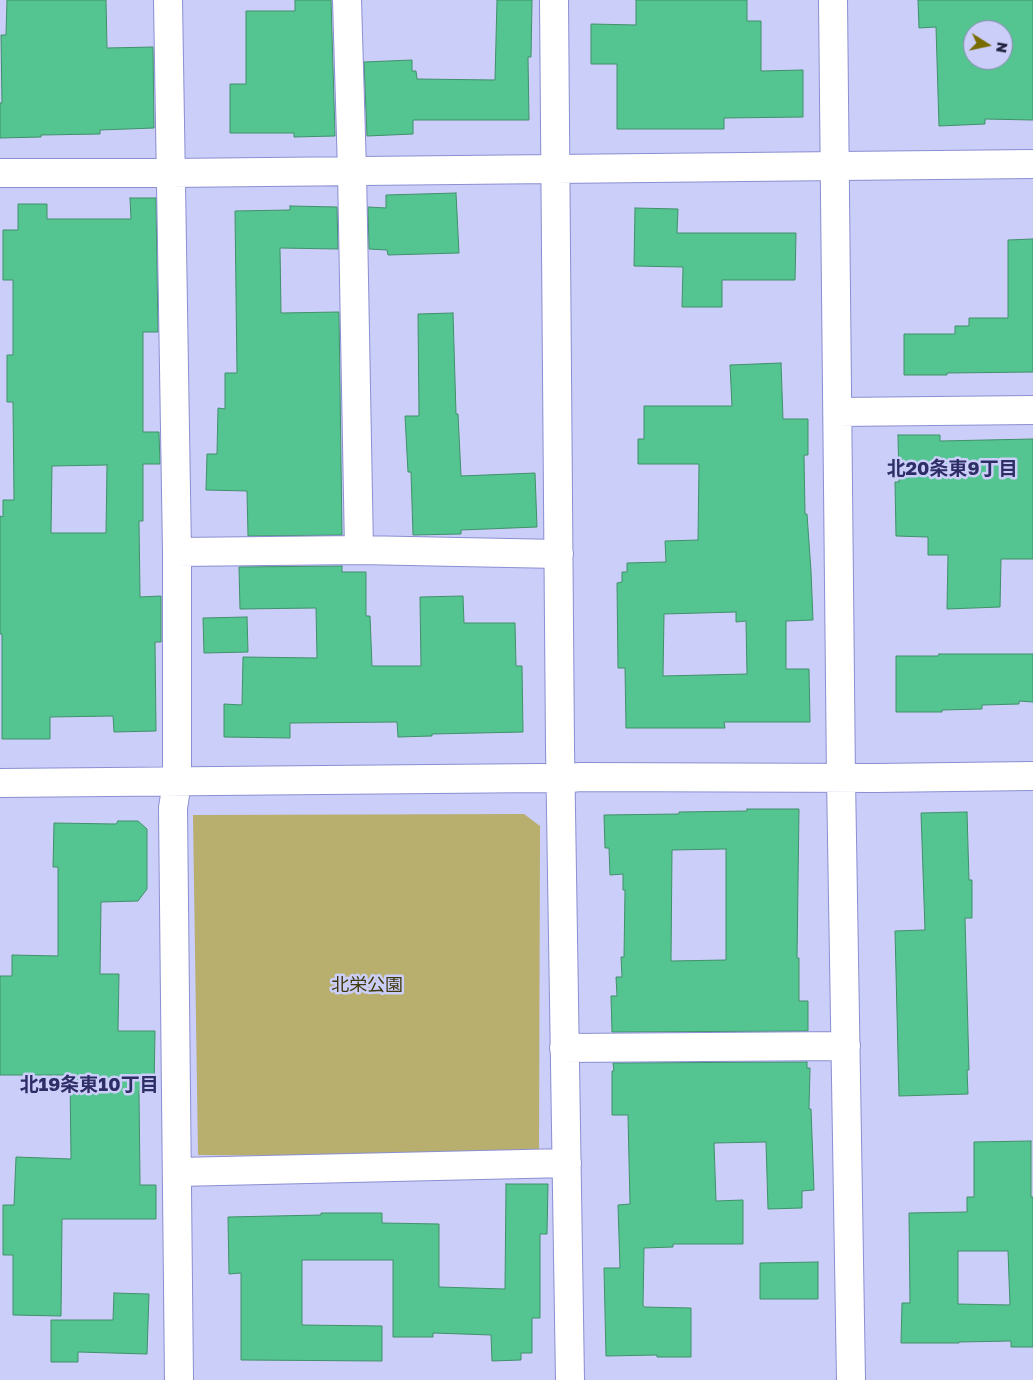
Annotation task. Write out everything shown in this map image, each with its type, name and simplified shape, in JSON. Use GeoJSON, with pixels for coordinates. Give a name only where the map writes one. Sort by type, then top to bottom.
{"type":"FeatureCollection","features":[{"type":"Feature","properties":{"kind":"street"},"geometry":{"type":"LineString","coordinates":[[168,0],[176,552],[177,782],[173,808],[179,1380]]}},
{"type":"Feature","properties":{"kind":"street"},"geometry":{"type":"LineString","coordinates":[[346,0],[352,170],[359,550]]}},
{"type":"Feature","properties":{"kind":"street"},"geometry":{"type":"LineString","coordinates":[[554,0],[564,1048],[568,1163],[570,1380]]}},
{"type":"Feature","properties":{"kind":"street"},"geometry":{"type":"LineString","coordinates":[[832,0],[841,778],[851,1380]]}},
{"type":"Feature","properties":{"kind":"street"},"geometry":{"type":"LineString","coordinates":[[0,173],[1033,164]]}},
{"type":"Feature","properties":{"kind":"street"},"geometry":{"type":"LineString","coordinates":[[838,412],[1033,410]]}},
{"type":"Feature","properties":{"kind":"street"},"geometry":{"type":"LineString","coordinates":[[176,552],[359,550],[559,554]]}},
{"type":"Feature","properties":{"kind":"street"},"geometry":{"type":"LineString","coordinates":[[0,784],[561,779],[590,777],[841,778],[1033,776]]}},
{"type":"Feature","properties":{"kind":"street"},"geometry":{"type":"LineString","coordinates":[[564,1048],[846,1046]]}},
{"type":"Feature","properties":{"kind":"street"},"geometry":{"type":"LineString","coordinates":[[178,1172],[568,1163]]}},
{"type":"Feature","properties":{"kind":"green space","name":"北栄公園"},"geometry":{"type":"Polygon","coordinates":[[[524,814],[540,826],[539,1158],[198,1155],[193,815],[524,814]]]}},
{"type":"Feature","properties":{"kind":"building"},"geometry":{"type":"Polygon","coordinates":[[[7,0],[106,0],[107,48],[153,47],[154,128],[100,130],[100,134],[0,138],[0,103],[2,103],[1,35],[6,35],[7,0]]]}},
{"type":"Feature","properties":{"kind":"building"},"geometry":{"type":"Polygon","coordinates":[[[295,0],[331,0],[335,136],[294,137],[294,133],[230,133],[230,84],[246,84],[246,11],[295,11],[295,0]]]}},
{"type":"Feature","properties":{"kind":"building"},"geometry":{"type":"Polygon","coordinates":[[[497,0],[532,0],[531,57],[528,57],[529,120],[413,120],[413,134],[367,136],[364,62],[412,60],[412,71],[416,71],[417,79],[495,80],[497,0]]]}},
{"type":"Feature","properties":{"kind":"building"},"geometry":{"type":"Polygon","coordinates":[[[636,0],[747,0],[747,21],[761,21],[761,71],[803,70],[803,117],[724,118],[724,129],[617,129],[617,64],[591,64],[591,24],[636,25],[636,0]]]}},
{"type":"Feature","properties":{"kind":"building"},"geometry":{"type":"Polygon","coordinates":[[[918,0],[1033,0],[1033,120],[985,119],[985,124],[939,126],[936,27],[919,28],[918,0]]]}},
{"type":"Feature","properties":{"kind":"building"},"geometry":{"type":"Polygon","coordinates":[[[456,193],[459,253],[388,255],[387,250],[369,249],[368,207],[386,208],[386,195],[456,193]]]}},
{"type":"Feature","properties":{"kind":"building"},"geometry":{"type":"Polygon","coordinates":[[[130,198],[156,198],[158,332],[143,332],[143,432],[159,432],[160,464],[143,464],[143,521],[139,521],[140,597],[161,596],[161,642],[155,642],[156,731],[114,732],[113,716],[50,717],[50,739],[2,739],[0,516],[3,517],[3,500],[14,500],[13,402],[7,402],[7,355],[13,355],[13,280],[3,280],[3,230],[18,230],[18,204],[47,204],[47,219],[131,219],[130,198]],[[107,465],[52,466],[51,533],[106,533],[107,465]]]}},
{"type":"Feature","properties":{"kind":"building"},"geometry":{"type":"Polygon","coordinates":[[[290,206],[337,207],[338,249],[280,248],[281,313],[339,312],[342,535],[248,536],[247,491],[206,490],[207,454],[217,454],[218,408],[225,409],[225,373],[237,373],[235,211],[290,210],[290,206]]]}},
{"type":"Feature","properties":{"kind":"building"},"geometry":{"type":"Polygon","coordinates":[[[635,208],[678,209],[677,233],[796,233],[795,280],[722,280],[722,307],[682,307],[683,267],[634,266],[635,208]]]}},
{"type":"Feature","properties":{"kind":"building"},"geometry":{"type":"Polygon","coordinates":[[[1033,239],[1033,372],[904,375],[904,334],[955,334],[955,326],[969,326],[969,318],[1008,318],[1008,240],[1033,239]]]}},
{"type":"Feature","properties":{"kind":"building"},"geometry":{"type":"Polygon","coordinates":[[[453,313],[456,414],[458,414],[461,476],[535,473],[537,527],[461,530],[461,534],[413,535],[411,472],[408,472],[405,416],[419,416],[418,314],[453,313]]]}},
{"type":"Feature","properties":{"kind":"building"},"geometry":{"type":"Polygon","coordinates":[[[781,363],[783,419],[808,419],[808,455],[804,455],[805,514],[807,514],[813,620],[786,621],[786,669],[809,669],[810,722],[724,722],[725,728],[626,728],[625,668],[618,668],[617,583],[622,582],[622,572],[627,572],[627,563],[666,562],[665,541],[698,540],[699,464],[638,464],[638,439],[644,439],[644,406],[732,406],[730,365],[781,363]],[[736,612],[664,614],[663,676],[747,674],[746,621],[736,622],[736,612]]]}},
{"type":"Feature","properties":{"kind":"building"},"geometry":{"type":"Polygon","coordinates":[[[898,435],[940,435],[940,441],[1033,439],[1033,559],[1001,559],[1000,607],[947,609],[948,555],[928,555],[928,537],[896,536],[895,482],[899,482],[898,435]]]}},
{"type":"Feature","properties":{"kind":"building"},"geometry":{"type":"Polygon","coordinates":[[[342,566],[342,572],[366,572],[366,616],[370,616],[372,666],[421,666],[420,597],[463,596],[464,623],[515,623],[516,666],[522,666],[523,732],[432,734],[432,736],[398,737],[397,722],[290,723],[290,738],[224,737],[224,704],[242,705],[243,657],[317,658],[316,608],[240,609],[239,567],[342,566]]]}},
{"type":"Feature","properties":{"kind":"building"},"geometry":{"type":"Polygon","coordinates":[[[247,617],[248,652],[204,653],[203,618],[247,617]]]}},
{"type":"Feature","properties":{"kind":"building"},"geometry":{"type":"Polygon","coordinates":[[[939,654],[1033,654],[1033,702],[1019,701],[1019,704],[982,705],[982,709],[942,710],[942,712],[896,712],[896,656],[938,656],[939,654]]]}},
{"type":"Feature","properties":{"kind":"building"},"geometry":{"type":"Polygon","coordinates":[[[747,809],[799,809],[797,958],[799,958],[799,1001],[808,1001],[808,1031],[612,1032],[611,996],[617,996],[616,977],[622,977],[621,957],[624,957],[625,890],[623,890],[623,874],[610,875],[609,848],[605,848],[604,815],[747,811],[747,809]],[[726,849],[672,850],[671,961],[726,960],[726,849]]]}},
{"type":"Feature","properties":{"kind":"building"},"geometry":{"type":"Polygon","coordinates":[[[967,812],[969,880],[972,880],[972,918],[965,918],[968,1094],[899,1096],[895,931],[925,930],[921,813],[967,812]]]}},
{"type":"Feature","properties":{"kind":"building"},"geometry":{"type":"Polygon","coordinates":[[[118,821],[138,821],[147,829],[147,889],[138,901],[101,902],[100,974],[119,974],[118,1031],[155,1031],[154,1091],[139,1091],[140,1185],[156,1185],[156,1219],[62,1219],[61,1316],[13,1315],[13,1255],[3,1255],[3,1205],[14,1205],[16,1157],[71,1159],[70,1075],[0,1075],[0,976],[12,976],[12,955],[58,956],[58,867],[53,867],[54,823],[116,824],[118,821]]]}},
{"type":"Feature","properties":{"kind":"building"},"geometry":{"type":"Polygon","coordinates":[[[807,1062],[807,1068],[810,1068],[809,1109],[811,1109],[814,1190],[802,1191],[802,1208],[768,1209],[766,1142],[714,1143],[716,1201],[743,1200],[743,1244],[673,1244],[673,1247],[644,1248],[643,1305],[644,1307],[691,1308],[691,1357],[657,1357],[657,1355],[606,1356],[604,1268],[620,1268],[618,1205],[630,1204],[628,1115],[612,1115],[613,1063],[807,1062]]]}},
{"type":"Feature","properties":{"kind":"building"},"geometry":{"type":"Polygon","coordinates":[[[1031,1141],[1033,1347],[1011,1347],[1011,1341],[901,1343],[902,1303],[910,1303],[909,1213],[967,1212],[967,1197],[974,1197],[974,1142],[1031,1141]],[[958,1251],[958,1304],[1010,1305],[1008,1251],[958,1251]]]}},
{"type":"Feature","properties":{"kind":"building"},"geometry":{"type":"Polygon","coordinates":[[[506,1184],[548,1184],[547,1234],[540,1234],[540,1318],[532,1318],[532,1353],[521,1353],[521,1360],[492,1361],[491,1335],[433,1333],[433,1337],[393,1337],[393,1260],[302,1260],[302,1325],[382,1326],[382,1361],[241,1360],[241,1273],[229,1274],[228,1217],[321,1215],[321,1213],[382,1213],[382,1223],[439,1224],[439,1287],[505,1289],[506,1184]]]}},
{"type":"Feature","properties":{"kind":"building"},"geometry":{"type":"Polygon","coordinates":[[[818,1262],[818,1299],[760,1299],[760,1263],[818,1262]]]}},
{"type":"Feature","properties":{"kind":"building"},"geometry":{"type":"Polygon","coordinates":[[[114,1293],[149,1294],[147,1354],[78,1352],[78,1362],[51,1362],[51,1320],[113,1320],[114,1293]]]}},
{"type":"Feature","properties":{"kind":"district","name":"北20条東9丁目"},"geometry":{"type":"Point","coordinates":[952,469]}},
{"type":"Feature","properties":{"kind":"district","name":"北19条東10丁目"},"geometry":{"type":"Point","coordinates":[89,1085]}}]}
